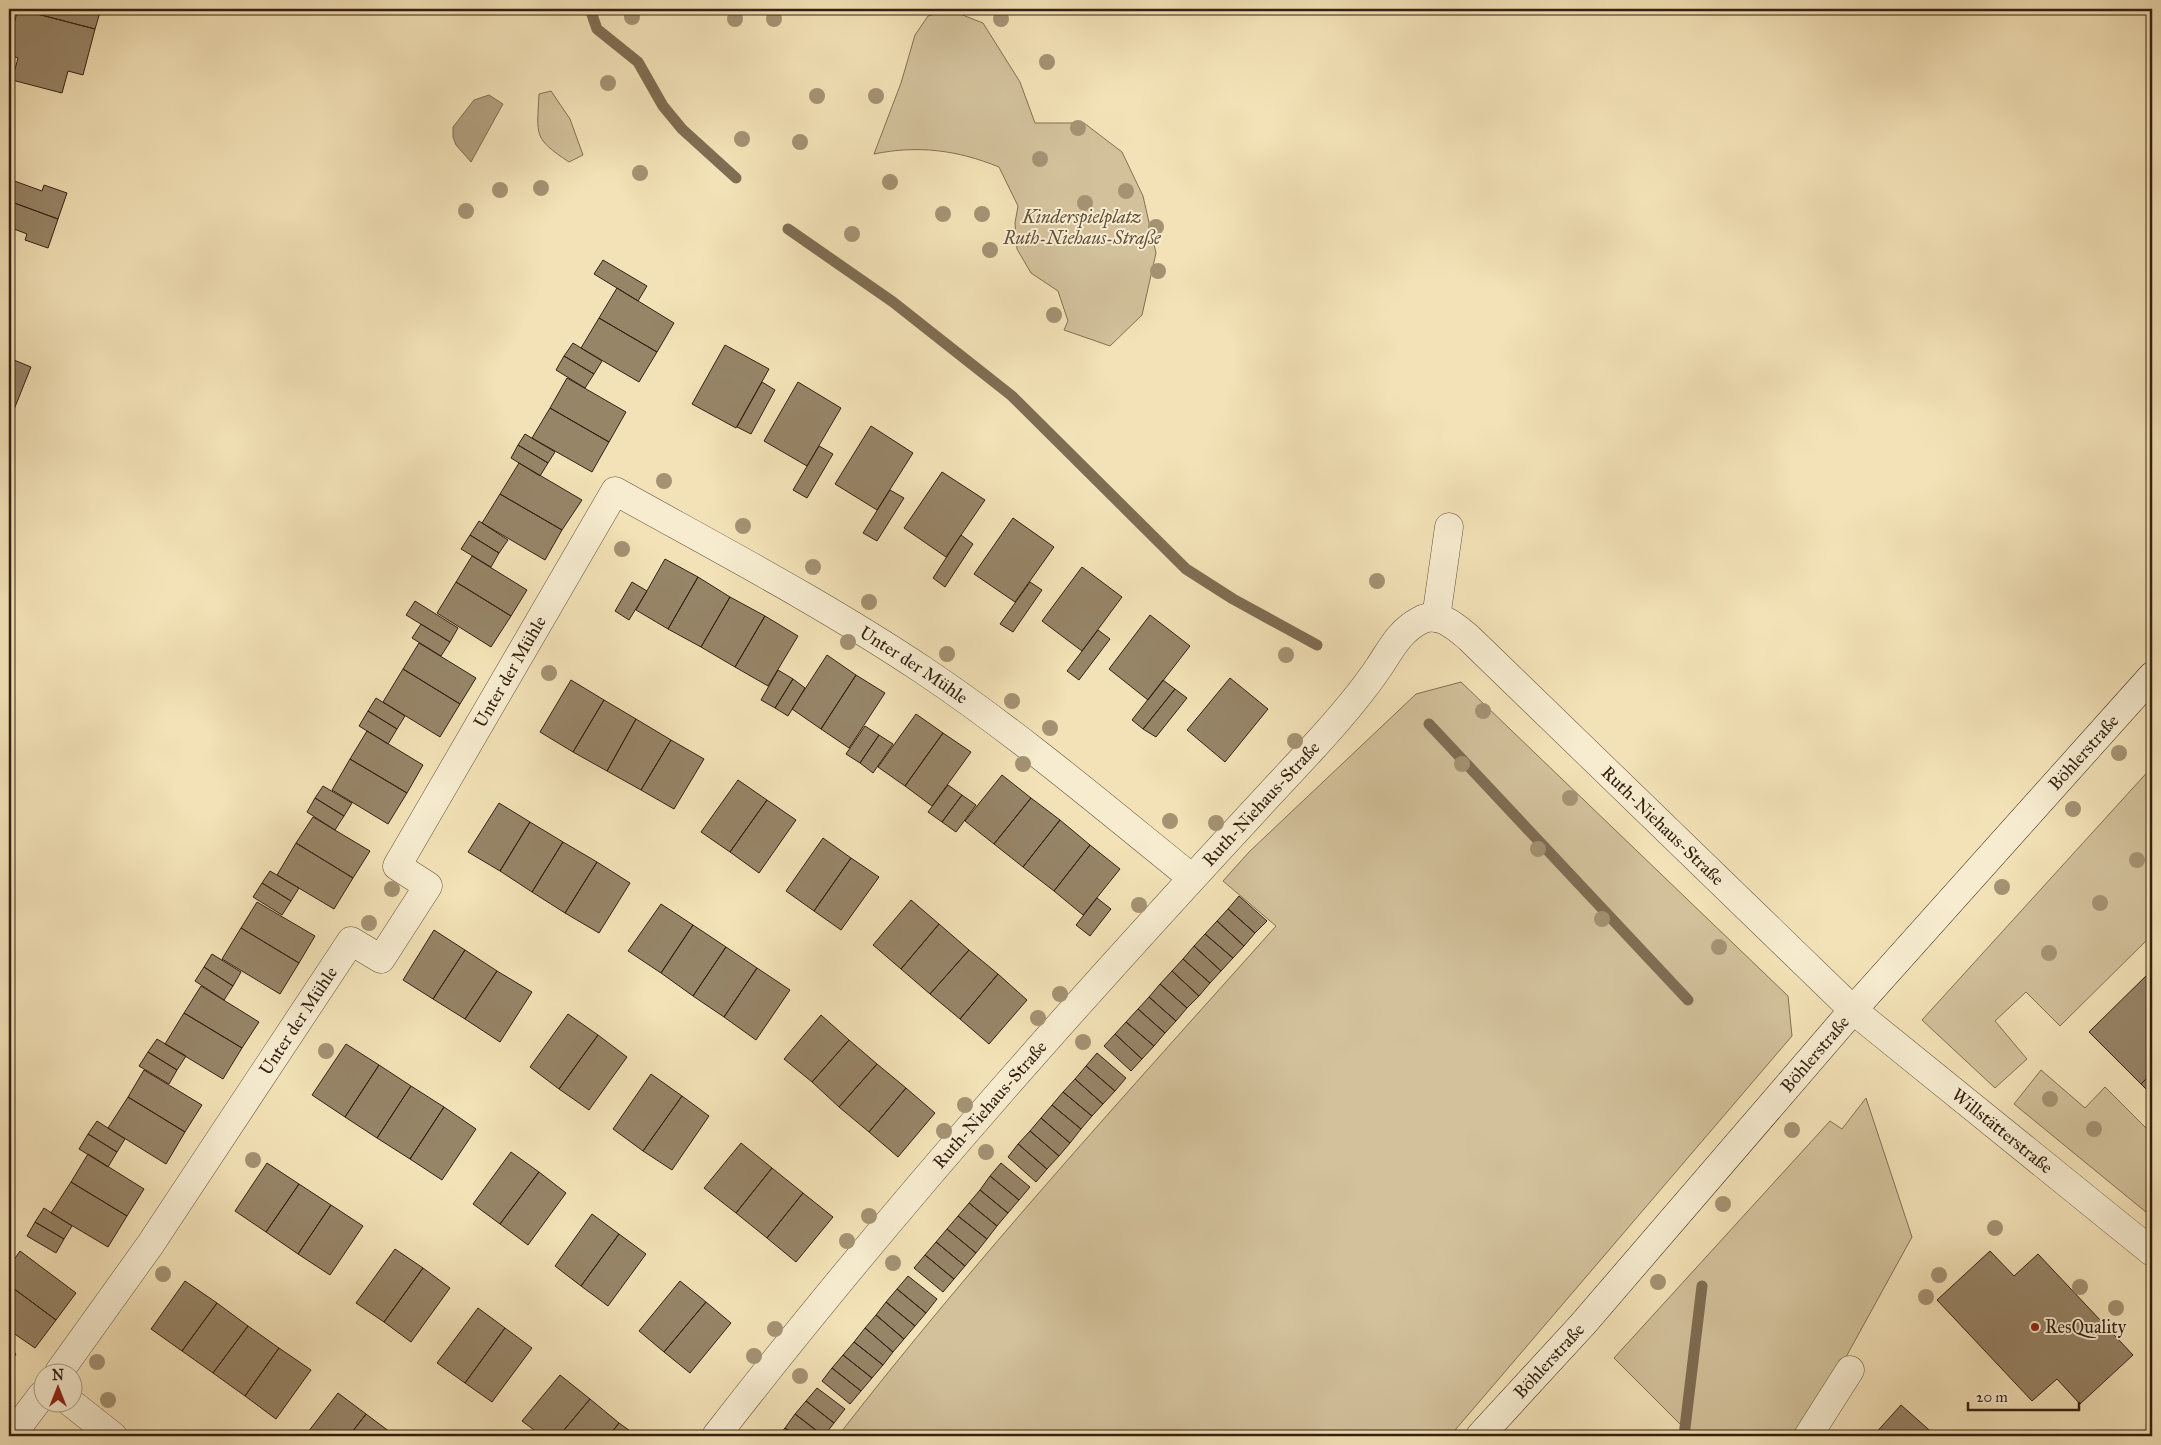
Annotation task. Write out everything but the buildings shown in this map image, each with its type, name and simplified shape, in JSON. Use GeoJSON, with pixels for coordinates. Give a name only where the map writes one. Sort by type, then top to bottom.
{"type":"FeatureCollection","features":[{"type":"Feature","properties":{"kind":"street","name":"Unter der Mühle"},"geometry":{"type":"LineString","coordinates":[[66,1362],[150,1245],[350,941],[381,960],[428,886],[397,866],[615,491],[855,626],[925,671],[1031,750],[1192,878]]}},
{"type":"Feature","properties":{"kind":"street"},"geometry":{"type":"LineString","coordinates":[[1436,618],[1449,527]]}},
{"type":"Feature","properties":{"kind":"street","name":"Ruth-Niehaus-Straße"},"geometry":{"type":"LineString","coordinates":[[716,1436],[787,1345],[960,1138],[1192,878],[1321,740],[1379,668],[1394,641],[1407,628],[1423,618],[1436,618],[1448,621],[1469,638],[1853,1010]]}},
{"type":"Feature","properties":{"kind":"street","name":"Böhlerstraße"},"geometry":{"type":"LineString","coordinates":[[1480,1436],[1590,1316],[1853,1010],[2152,676]]}},
{"type":"Feature","properties":{"kind":"street","name":"Willstätterstraße"},"geometry":{"type":"LineString","coordinates":[[1853,1010],[2152,1252]]}},
{"type":"Feature","properties":{"kind":"street"},"geometry":{"type":"LineString","coordinates":[[1808,1436],[1850,1370]]}},
{"type":"Feature","properties":{"kind":"street"},"geometry":{"type":"LineString","coordinates":[[11,1436],[32,1408]]}},
{"type":"Feature","properties":{"kind":"street"},"geometry":{"type":"LineString","coordinates":[[82,1411],[113,1436]]}},
{"type":"Feature","properties":{"kind":"green space","name":"Kinderspielplatz Ruth-Niehaus-Straße"},"geometry":{"type":"Polygon","coordinates":[[[950,10],[983,23],[1020,82],[1035,123],[1084,123],[1122,152],[1143,196],[1156,253],[1142,315],[1110,346],[1064,330],[1068,321],[1058,291],[1031,273],[1017,249],[1015,223],[1018,206],[999,167],[953,153],[937,151],[906,150],[874,154],[901,83],[915,35],[928,16],[950,10]]]}},
{"type":"Feature","properties":{"kind":"green space"},"geometry":{"type":"Polygon","coordinates":[[[551,91],[570,119],[583,155],[569,162],[543,141],[538,128],[539,94],[551,91]]]}},
{"type":"Feature","properties":{"kind":"green space"},"geometry":{"type":"Polygon","coordinates":[[[1461,682],[1788,996],[1792,1036],[1450,1436],[838,1436],[943,1305],[1108,1114],[1276,926],[1223,881],[1249,852],[1416,694],[1461,682]]]}},
{"type":"Feature","properties":{"kind":"green space"},"geometry":{"type":"Polygon","coordinates":[[[2152,767],[2152,935],[2060,1026],[2026,992],[1995,1021],[2027,1059],[1995,1088],[1922,1020],[2152,767]]]}},
{"type":"Feature","properties":{"kind":"green space"},"geometry":{"type":"Polygon","coordinates":[[[2041,1070],[2085,1108],[2105,1087],[2152,1134],[2152,1217],[2014,1104],[2041,1070]]]}},
{"type":"Feature","properties":{"kind":"green space"},"geometry":{"type":"Polygon","coordinates":[[[1866,1098],[1912,1237],[1841,1366],[1797,1436],[1692,1436],[1614,1358],[1830,1121],[1842,1129],[1866,1098]]]}},
{"type":"Feature","properties":{"kind":"shaded area"},"geometry":{"type":"Polygon","coordinates":[[[489,95],[503,104],[471,162],[456,145],[453,137],[453,127],[474,100],[489,95]]]}},
{"type":"Feature","properties":{"kind":"waterway"},"geometry":{"type":"LineString","coordinates":[[590,9],[597,29],[638,62],[663,106],[682,129],[736,178]]}},
{"type":"Feature","properties":{"kind":"waterway"},"geometry":{"type":"LineString","coordinates":[[788,229],[893,302],[1012,396],[1186,569],[1233,599],[1317,645]]}},
{"type":"Feature","properties":{"kind":"waterway"},"geometry":{"type":"LineString","coordinates":[[1429,724],[1688,1000]]}},
{"type":"Feature","properties":{"kind":"waterway"},"geometry":{"type":"LineString","coordinates":[[1684,1436],[1702,1286]]}},
{"type":"Feature","properties":{"kind":"place","name":"ResQuality"},"geometry":{"type":"Point","coordinates":[2035,1327]}}]}
